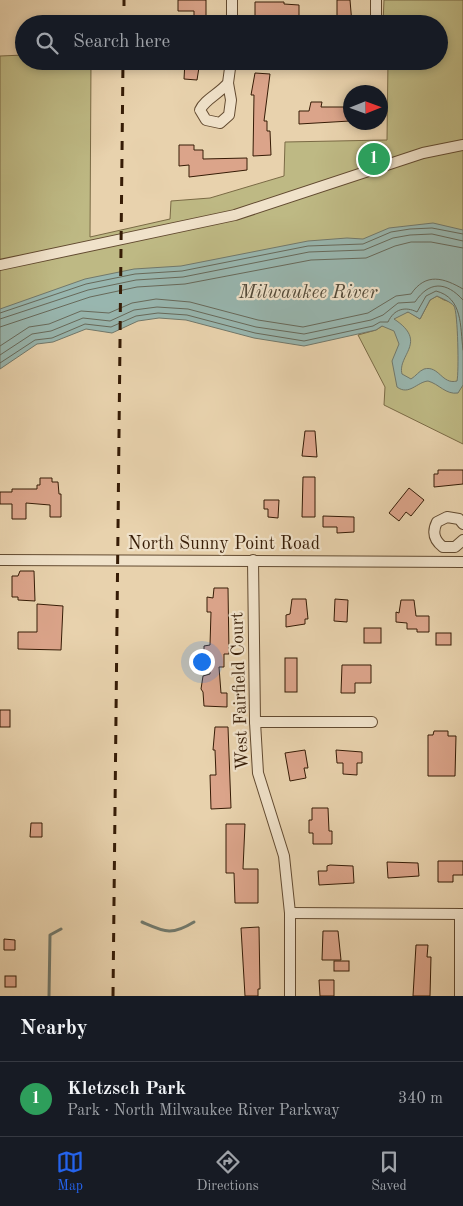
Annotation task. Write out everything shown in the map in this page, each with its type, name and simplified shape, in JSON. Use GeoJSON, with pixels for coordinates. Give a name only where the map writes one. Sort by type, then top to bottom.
{"type":"FeatureCollection","features":[{"type":"Feature","properties":{"kind":"street"},"geometry":{"type":"LineString","coordinates":[[232,0],[232,15]]}},
{"type":"Feature","properties":{"kind":"street"},"geometry":{"type":"LineString","coordinates":[[376,0],[376,15]]}},
{"type":"Feature","properties":{"kind":"street"},"geometry":{"type":"LineString","coordinates":[[228,83],[230,70]]}},
{"type":"Feature","properties":{"kind":"street"},"geometry":{"type":"LineString","coordinates":[[0,265],[235,215],[423,153],[463,145]]}},
{"type":"Feature","properties":{"kind":"street"},"geometry":{"type":"LineString","coordinates":[[463,524],[453,517],[442,518],[435,527],[435,539],[443,547],[455,547],[463,540]]}},
{"type":"Feature","properties":{"kind":"street"},"geometry":{"type":"LineString","coordinates":[[448,562],[449,548]]}},
{"type":"Feature","properties":{"kind":"street","name":"North Sunny Point Road"},"geometry":{"type":"LineString","coordinates":[[0,560],[463,562]]}},
{"type":"Feature","properties":{"kind":"street","name":"West Fairfield Court"},"geometry":{"type":"LineString","coordinates":[[253,560],[255,722],[258,773],[284,856],[290,914],[290,996]]}},
{"type":"Feature","properties":{"kind":"street"},"geometry":{"type":"LineString","coordinates":[[255,722],[372,722]]}},
{"type":"Feature","properties":{"kind":"street"},"geometry":{"type":"LineString","coordinates":[[290,914],[461,914],[460,996]]}},
{"type":"Feature","properties":{"kind":"shaded area"},"geometry":{"type":"Polygon","coordinates":[[[384,0],[463,0],[463,265],[171,299],[0,342],[0,56],[15,55],[15,70],[91,70],[90,237],[170,219],[171,201],[210,198],[284,176],[285,142],[387,140],[388,70],[448,70],[448,15],[383,15],[384,0]]]}},
{"type":"Feature","properties":{"kind":"shaded area"},"geometry":{"type":"Polygon","coordinates":[[[437,296],[463,305],[463,444],[384,405],[385,387],[358,335],[376,330],[403,313],[409,312],[420,319],[430,300],[437,296]]]}},
{"type":"Feature","properties":{"kind":"water","name":"Milwaukee River"},"geometry":{"type":"Polygon","coordinates":[[[433,223],[463,230],[463,385],[458,393],[446,391],[428,381],[405,390],[397,387],[392,361],[399,344],[394,331],[382,326],[376,330],[304,346],[254,338],[186,320],[159,318],[138,321],[112,333],[86,329],[53,342],[37,344],[0,369],[0,309],[85,279],[134,269],[181,266],[308,241],[347,238],[363,239],[389,228],[433,223]],[[437,296],[430,300],[420,319],[408,312],[394,319],[404,327],[411,342],[402,367],[402,374],[411,379],[422,370],[429,369],[448,380],[457,381],[458,343],[454,306],[437,296]]]}},
{"type":"Feature","properties":{"kind":"building"},"geometry":{"type":"Polygon","coordinates":[[[178,0],[206,0],[206,15],[194,15],[194,11],[178,11],[178,0]]]}},
{"type":"Feature","properties":{"kind":"building"},"geometry":{"type":"Polygon","coordinates":[[[337,0],[350,0],[351,15],[337,15],[337,0]]]}},
{"type":"Feature","properties":{"kind":"building"},"geometry":{"type":"Polygon","coordinates":[[[255,2],[284,2],[284,4],[299,5],[299,15],[255,15],[255,2]]]}},
{"type":"Feature","properties":{"kind":"building"},"geometry":{"type":"Polygon","coordinates":[[[184,70],[199,70],[197,80],[184,79],[184,70]]]}},
{"type":"Feature","properties":{"kind":"building"},"geometry":{"type":"Polygon","coordinates":[[[255,73],[270,74],[264,121],[267,121],[267,131],[270,131],[271,155],[253,156],[254,95],[251,95],[255,73]]]}},
{"type":"Feature","properties":{"kind":"building"},"geometry":{"type":"Polygon","coordinates":[[[311,102],[322,102],[321,107],[343,107],[343,121],[299,124],[299,111],[309,111],[311,102]]]}},
{"type":"Feature","properties":{"kind":"building"},"geometry":{"type":"Polygon","coordinates":[[[179,145],[194,145],[194,150],[203,150],[203,159],[247,158],[247,170],[189,177],[189,165],[179,166],[179,145]]]}},
{"type":"Feature","properties":{"kind":"building"},"geometry":{"type":"Polygon","coordinates":[[[305,431],[315,431],[317,457],[302,456],[305,431]]]}},
{"type":"Feature","properties":{"kind":"building"},"geometry":{"type":"Polygon","coordinates":[[[438,470],[463,470],[463,484],[434,487],[434,474],[438,474],[438,470]]]}},
{"type":"Feature","properties":{"kind":"building"},"geometry":{"type":"Polygon","coordinates":[[[303,477],[315,477],[315,517],[302,517],[303,477]]]}},
{"type":"Feature","properties":{"kind":"building"},"geometry":{"type":"Polygon","coordinates":[[[40,478],[52,478],[52,482],[58,482],[59,494],[61,494],[61,517],[50,517],[50,505],[26,503],[26,519],[12,519],[12,504],[0,504],[0,492],[12,492],[12,489],[37,489],[37,485],[40,485],[40,478]]]}},
{"type":"Feature","properties":{"kind":"building"},"geometry":{"type":"Polygon","coordinates":[[[409,488],[424,500],[411,516],[406,512],[399,521],[389,513],[409,488]]]}},
{"type":"Feature","properties":{"kind":"building"},"geometry":{"type":"Polygon","coordinates":[[[264,500],[279,500],[278,518],[268,517],[268,509],[264,509],[264,500]]]}},
{"type":"Feature","properties":{"kind":"building"},"geometry":{"type":"Polygon","coordinates":[[[323,516],[354,517],[354,532],[337,533],[337,527],[323,527],[323,516]]]}},
{"type":"Feature","properties":{"kind":"building"},"geometry":{"type":"Polygon","coordinates":[[[20,571],[34,571],[35,601],[18,600],[18,597],[12,597],[12,576],[18,576],[20,571]]]}},
{"type":"Feature","properties":{"kind":"building"},"geometry":{"type":"Polygon","coordinates":[[[214,588],[228,588],[229,654],[224,654],[224,667],[219,667],[221,693],[227,693],[227,707],[204,706],[201,689],[203,676],[210,674],[210,654],[204,655],[204,646],[210,645],[211,612],[207,612],[207,597],[213,598],[214,588]]]}},
{"type":"Feature","properties":{"kind":"building"},"geometry":{"type":"Polygon","coordinates":[[[292,599],[306,599],[308,619],[305,619],[305,624],[286,627],[286,615],[290,614],[292,599]]]}},
{"type":"Feature","properties":{"kind":"building"},"geometry":{"type":"Polygon","coordinates":[[[335,599],[348,600],[347,622],[334,621],[335,599]]]}},
{"type":"Feature","properties":{"kind":"building"},"geometry":{"type":"Polygon","coordinates":[[[401,600],[414,600],[416,616],[429,616],[429,632],[417,632],[417,629],[407,629],[407,623],[396,622],[396,612],[399,613],[401,600]]]}},
{"type":"Feature","properties":{"kind":"building"},"geometry":{"type":"Polygon","coordinates":[[[37,604],[63,606],[61,650],[18,649],[18,632],[37,632],[37,604]]]}},
{"type":"Feature","properties":{"kind":"building"},"geometry":{"type":"Polygon","coordinates":[[[364,628],[381,628],[381,643],[364,643],[364,628]]]}},
{"type":"Feature","properties":{"kind":"building"},"geometry":{"type":"Polygon","coordinates":[[[436,633],[451,633],[451,645],[436,645],[436,633]]]}},
{"type":"Feature","properties":{"kind":"building"},"geometry":{"type":"Polygon","coordinates":[[[285,658],[297,658],[297,692],[285,692],[285,658]]]}},
{"type":"Feature","properties":{"kind":"building"},"geometry":{"type":"Polygon","coordinates":[[[342,665],[371,665],[371,683],[355,683],[355,693],[341,693],[342,665]]]}},
{"type":"Feature","properties":{"kind":"building"},"geometry":{"type":"Polygon","coordinates":[[[0,710],[10,710],[10,727],[0,727],[0,710]]]}},
{"type":"Feature","properties":{"kind":"building"},"geometry":{"type":"Polygon","coordinates":[[[215,727],[228,727],[231,808],[211,809],[210,775],[216,775],[215,750],[213,750],[215,727]]]}},
{"type":"Feature","properties":{"kind":"building"},"geometry":{"type":"Polygon","coordinates":[[[434,731],[448,731],[448,736],[456,736],[455,776],[428,776],[428,735],[433,735],[434,731]]]}},
{"type":"Feature","properties":{"kind":"building"},"geometry":{"type":"Polygon","coordinates":[[[305,750],[308,768],[304,768],[306,778],[290,781],[285,753],[305,750]]]}},
{"type":"Feature","properties":{"kind":"building"},"geometry":{"type":"Polygon","coordinates":[[[336,750],[362,752],[362,763],[357,763],[357,775],[343,774],[343,763],[337,763],[336,750]]]}},
{"type":"Feature","properties":{"kind":"building"},"geometry":{"type":"Polygon","coordinates":[[[312,808],[328,808],[329,831],[332,831],[332,844],[313,844],[313,833],[309,833],[309,820],[312,820],[312,808]]]}},
{"type":"Feature","properties":{"kind":"building"},"geometry":{"type":"Polygon","coordinates":[[[31,823],[42,823],[42,837],[30,837],[31,823]]]}},
{"type":"Feature","properties":{"kind":"building"},"geometry":{"type":"Polygon","coordinates":[[[226,824],[245,824],[243,869],[258,869],[258,903],[235,903],[234,873],[226,873],[226,824]]]}},
{"type":"Feature","properties":{"kind":"building"},"geometry":{"type":"Polygon","coordinates":[[[438,861],[463,861],[463,875],[453,875],[453,882],[438,882],[438,861]]]}},
{"type":"Feature","properties":{"kind":"building"},"geometry":{"type":"Polygon","coordinates":[[[387,862],[418,863],[419,876],[388,878],[387,862]]]}},
{"type":"Feature","properties":{"kind":"building"},"geometry":{"type":"Polygon","coordinates":[[[327,866],[353,866],[354,883],[319,885],[318,871],[327,871],[327,866]]]}},
{"type":"Feature","properties":{"kind":"building"},"geometry":{"type":"Polygon","coordinates":[[[259,927],[260,989],[258,989],[258,996],[245,996],[241,928],[259,927]]]}},
{"type":"Feature","properties":{"kind":"building"},"geometry":{"type":"Polygon","coordinates":[[[323,931],[338,931],[341,960],[322,960],[323,931]]]}},
{"type":"Feature","properties":{"kind":"building"},"geometry":{"type":"Polygon","coordinates":[[[4,939],[15,940],[15,950],[4,950],[4,939]]]}},
{"type":"Feature","properties":{"kind":"building"},"geometry":{"type":"Polygon","coordinates":[[[416,945],[428,945],[427,957],[431,957],[430,996],[413,996],[416,945]]]}},
{"type":"Feature","properties":{"kind":"building"},"geometry":{"type":"Polygon","coordinates":[[[334,961],[349,961],[349,971],[334,971],[334,961]]]}},
{"type":"Feature","properties":{"kind":"building"},"geometry":{"type":"Polygon","coordinates":[[[5,976],[16,976],[16,987],[5,987],[5,976]]]}},
{"type":"Feature","properties":{"kind":"building"},"geometry":{"type":"Polygon","coordinates":[[[319,980],[334,980],[334,996],[320,996],[319,980]]]}},
{"type":"Feature","properties":{"kind":"waterway"},"geometry":{"type":"LineString","coordinates":[[142,922],[168,931],[174,931],[194,922]]}},
{"type":"Feature","properties":{"kind":"waterway"},"geometry":{"type":"LineString","coordinates":[[49,996],[50,935],[61,929]]}},
{"type":"Feature","properties":{"kind":"railway"},"geometry":{"type":"LineString","coordinates":[[124,0],[124,15]]}},
{"type":"Feature","properties":{"kind":"railway"},"geometry":{"type":"LineString","coordinates":[[113,996],[123,70]]}},
{"type":"Feature","properties":{"kind":"place","name":"Kletzsch Park"},"geometry":{"type":"Point","coordinates":[374,159]}}]}
